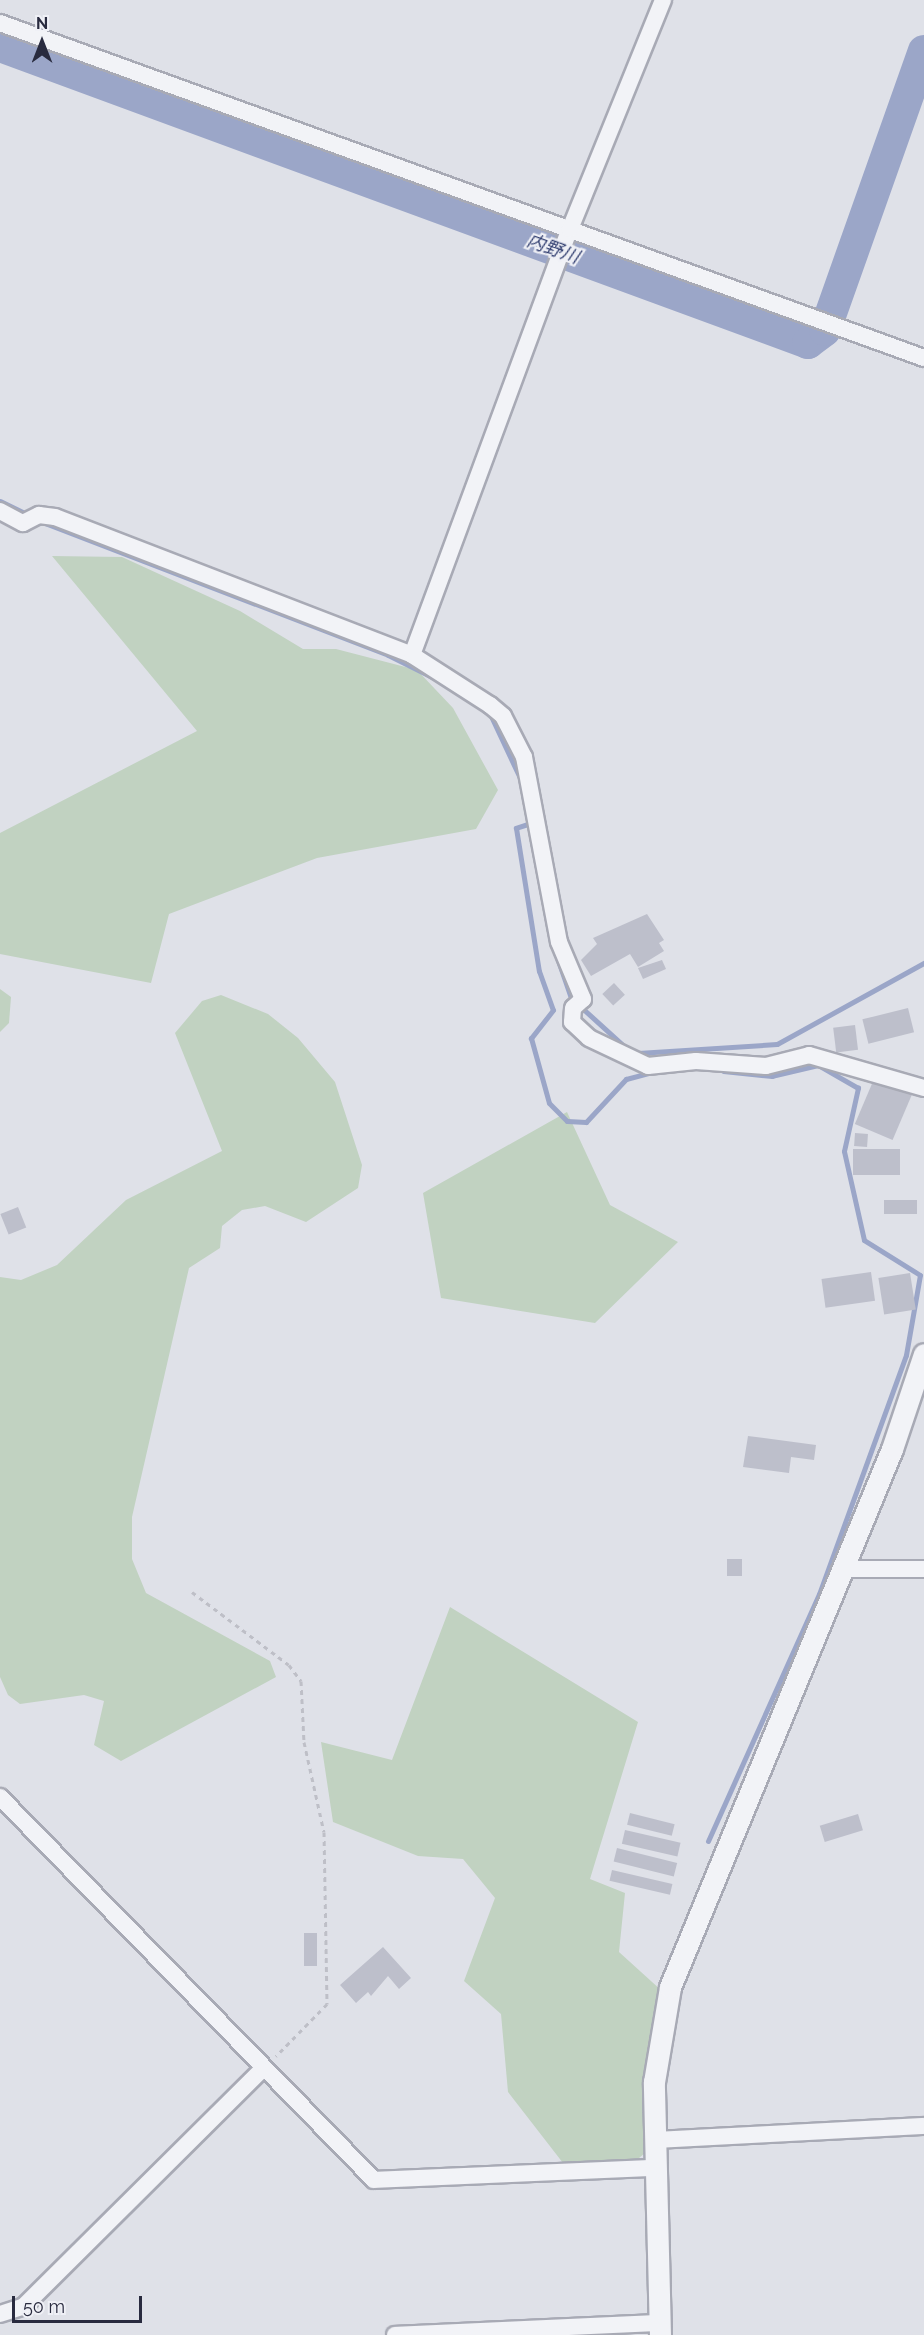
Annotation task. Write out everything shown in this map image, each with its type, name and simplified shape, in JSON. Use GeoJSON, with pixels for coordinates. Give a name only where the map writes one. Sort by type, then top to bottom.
{"type":"FeatureCollection","features":[{"type":"Feature","properties":{"kind":"street"},"geometry":{"type":"LineString","coordinates":[[412,655],[570,229],[663,0]]}},
{"type":"Feature","properties":{"kind":"street"},"geometry":{"type":"LineString","coordinates":[[0,23],[924,358]]}},
{"type":"Feature","properties":{"kind":"street"},"geometry":{"type":"LineString","coordinates":[[0,511],[29,523],[46,514],[412,655],[490,705],[503,716],[524,757],[559,942],[583,999],[571,1014],[575,1027],[613,1052],[648,1066],[696,1061],[766,1066],[809,1055],[924,1089]]}},
{"type":"Feature","properties":{"kind":"street"},"geometry":{"type":"LineString","coordinates":[[395,2335],[660,2329],[654,2168],[654,2082],[670,1987],[843,1569],[924,1354]]}},
{"type":"Feature","properties":{"kind":"street"},"geometry":{"type":"LineString","coordinates":[[843,1569],[924,1569]]}},
{"type":"Feature","properties":{"kind":"street"},"geometry":{"type":"LineString","coordinates":[[0,1797],[262,2070],[380,2182],[654,2168]]}},
{"type":"Feature","properties":{"kind":"street"},"geometry":{"type":"LineString","coordinates":[[0,2314],[24,2306],[262,2070]]}},
{"type":"Feature","properties":{"kind":"street"},"geometry":{"type":"LineString","coordinates":[[654,2140],[924,2126]]}},
{"type":"Feature","properties":{"kind":"path"},"geometry":{"type":"LineString","coordinates":[[192,1592],[298,1674],[304,1742],[324,1832],[327,2004],[262,2070]]}},
{"type":"Feature","properties":{"kind":"green space"},"geometry":{"type":"Polygon","coordinates":[[[52,556],[122,557],[240,611],[303,649],[336,649],[417,670],[453,708],[498,790],[476,829],[317,858],[169,914],[151,983],[0,954],[0,833],[197,731],[52,556]]]}},
{"type":"Feature","properties":{"kind":"green space"},"geometry":{"type":"Polygon","coordinates":[[[0,989],[11,997],[9,1023],[0,1032],[0,989]]]}},
{"type":"Feature","properties":{"kind":"green space"},"geometry":{"type":"Polygon","coordinates":[[[221,995],[268,1014],[298,1038],[335,1082],[362,1165],[358,1188],[306,1222],[265,1206],[242,1210],[222,1226],[220,1248],[189,1268],[132,1517],[132,1559],[146,1593],[270,1661],[276,1677],[121,1761],[94,1745],[104,1701],[84,1695],[20,1704],[8,1695],[0,1677],[0,1277],[21,1280],[57,1265],[126,1200],[222,1151],[175,1033],[202,1001],[221,995]]]}},
{"type":"Feature","properties":{"kind":"green space"},"geometry":{"type":"Polygon","coordinates":[[[567,1112],[610,1205],[678,1242],[595,1323],[441,1298],[423,1193],[567,1112]]]}},
{"type":"Feature","properties":{"kind":"green space"},"geometry":{"type":"Polygon","coordinates":[[[450,1607],[638,1722],[590,1879],[625,1893],[619,1952],[662,1991],[651,2148],[633,2163],[563,2163],[508,2092],[501,2014],[464,1981],[495,1898],[463,1859],[418,1856],[333,1822],[321,1742],[392,1760],[450,1607]]]}},
{"type":"Feature","properties":{"kind":"building"},"geometry":{"type":"Polygon","coordinates":[[[647,914],[664,940],[659,943],[664,951],[638,967],[630,954],[591,976],[581,960],[597,944],[593,938],[647,914]]]}},
{"type":"Feature","properties":{"kind":"building"},"geometry":{"type":"Polygon","coordinates":[[[662,960],[666,969],[643,979],[638,968],[662,960]]]}},
{"type":"Feature","properties":{"kind":"building"},"geometry":{"type":"Polygon","coordinates":[[[614,983],[625,995],[613,1006],[602,994],[614,983]]]}},
{"type":"Feature","properties":{"kind":"building"},"geometry":{"type":"Polygon","coordinates":[[[908,1008],[914,1032],[868,1044],[862,1019],[908,1008]]]}},
{"type":"Feature","properties":{"kind":"building"},"geometry":{"type":"Polygon","coordinates":[[[855,1025],[858,1050],[836,1052],[833,1028],[855,1025]]]}},
{"type":"Feature","properties":{"kind":"building"},"geometry":{"type":"Polygon","coordinates":[[[874,1079],[912,1095],[893,1140],[855,1124],[874,1079]]]}},
{"type":"Feature","properties":{"kind":"building"},"geometry":{"type":"Polygon","coordinates":[[[855,1133],[868,1134],[867,1147],[854,1146],[855,1133]]]}},
{"type":"Feature","properties":{"kind":"building"},"geometry":{"type":"Polygon","coordinates":[[[853,1149],[900,1149],[900,1175],[853,1175],[853,1149]]]}},
{"type":"Feature","properties":{"kind":"building"},"geometry":{"type":"Polygon","coordinates":[[[884,1200],[917,1200],[917,1214],[884,1214],[884,1200]]]}},
{"type":"Feature","properties":{"kind":"building"},"geometry":{"type":"Polygon","coordinates":[[[18,1207],[26,1227],[9,1235],[0,1214],[18,1207]]]}},
{"type":"Feature","properties":{"kind":"building"},"geometry":{"type":"Polygon","coordinates":[[[871,1272],[875,1301],[826,1308],[821,1279],[871,1272]]]}},
{"type":"Feature","properties":{"kind":"building"},"geometry":{"type":"Polygon","coordinates":[[[910,1273],[916,1310],[884,1315],[878,1278],[910,1273]]]}},
{"type":"Feature","properties":{"kind":"building"},"geometry":{"type":"Polygon","coordinates":[[[748,1436],[816,1445],[814,1460],[791,1457],[789,1473],[743,1467],[748,1436]]]}},
{"type":"Feature","properties":{"kind":"building"},"geometry":{"type":"Polygon","coordinates":[[[727,1559],[742,1559],[742,1576],[727,1576],[727,1559]]]}},
{"type":"Feature","properties":{"kind":"building"},"geometry":{"type":"Polygon","coordinates":[[[630,1813],[675,1824],[672,1836],[627,1825],[630,1813]]]}},
{"type":"Feature","properties":{"kind":"building"},"geometry":{"type":"Polygon","coordinates":[[[858,1814],[863,1830],[825,1842],[820,1826],[858,1814]]]}},
{"type":"Feature","properties":{"kind":"building"},"geometry":{"type":"Polygon","coordinates":[[[625,1830],[681,1843],[677,1856],[622,1844],[625,1830]]]}},
{"type":"Feature","properties":{"kind":"building"},"geometry":{"type":"Polygon","coordinates":[[[617,1848],[677,1863],[674,1877],[614,1862],[617,1848]]]}},
{"type":"Feature","properties":{"kind":"building"},"geometry":{"type":"Polygon","coordinates":[[[612,1870],[672,1884],[670,1895],[610,1881],[612,1870]]]}},
{"type":"Feature","properties":{"kind":"building"},"geometry":{"type":"Polygon","coordinates":[[[304,1933],[317,1933],[317,1966],[304,1966],[304,1933]]]}},
{"type":"Feature","properties":{"kind":"building"},"geometry":{"type":"Polygon","coordinates":[[[383,1947],[411,1978],[399,1989],[388,1976],[371,1996],[368,1992],[356,2003],[340,1985],[383,1947]]]}},
{"type":"Feature","properties":{"kind":"waterway","name":"内野川"},"geometry":{"type":"LineString","coordinates":[[0,46],[808,343],[825,330],[924,51]]}},
{"type":"Feature","properties":{"kind":"waterway"},"geometry":{"type":"LineString","coordinates":[[0,501],[31,516]]}},
{"type":"Feature","properties":{"kind":"waterway"},"geometry":{"type":"LineString","coordinates":[[42,522],[388,655],[434,678]]}},
{"type":"Feature","properties":{"kind":"waterway"},"geometry":{"type":"LineString","coordinates":[[490,714],[520,778]]}},
{"type":"Feature","properties":{"kind":"waterway"},"geometry":{"type":"LineString","coordinates":[[531,823],[516,828],[539,971],[553,1010],[531,1038],[549,1103],[567,1121],[586,1122],[626,1079],[648,1073]]}},
{"type":"Feature","properties":{"kind":"waterway"},"geometry":{"type":"LineString","coordinates":[[552,943],[571,998],[625,1047]]}},
{"type":"Feature","properties":{"kind":"waterway"},"geometry":{"type":"LineString","coordinates":[[638,1053],[777,1044],[924,963]]}},
{"type":"Feature","properties":{"kind":"waterway"},"geometry":{"type":"LineString","coordinates":[[708,1841],[819,1594],[906,1355],[920,1275],[864,1240],[844,1151],[858,1088],[818,1065],[772,1076],[723,1071]]}}]}
